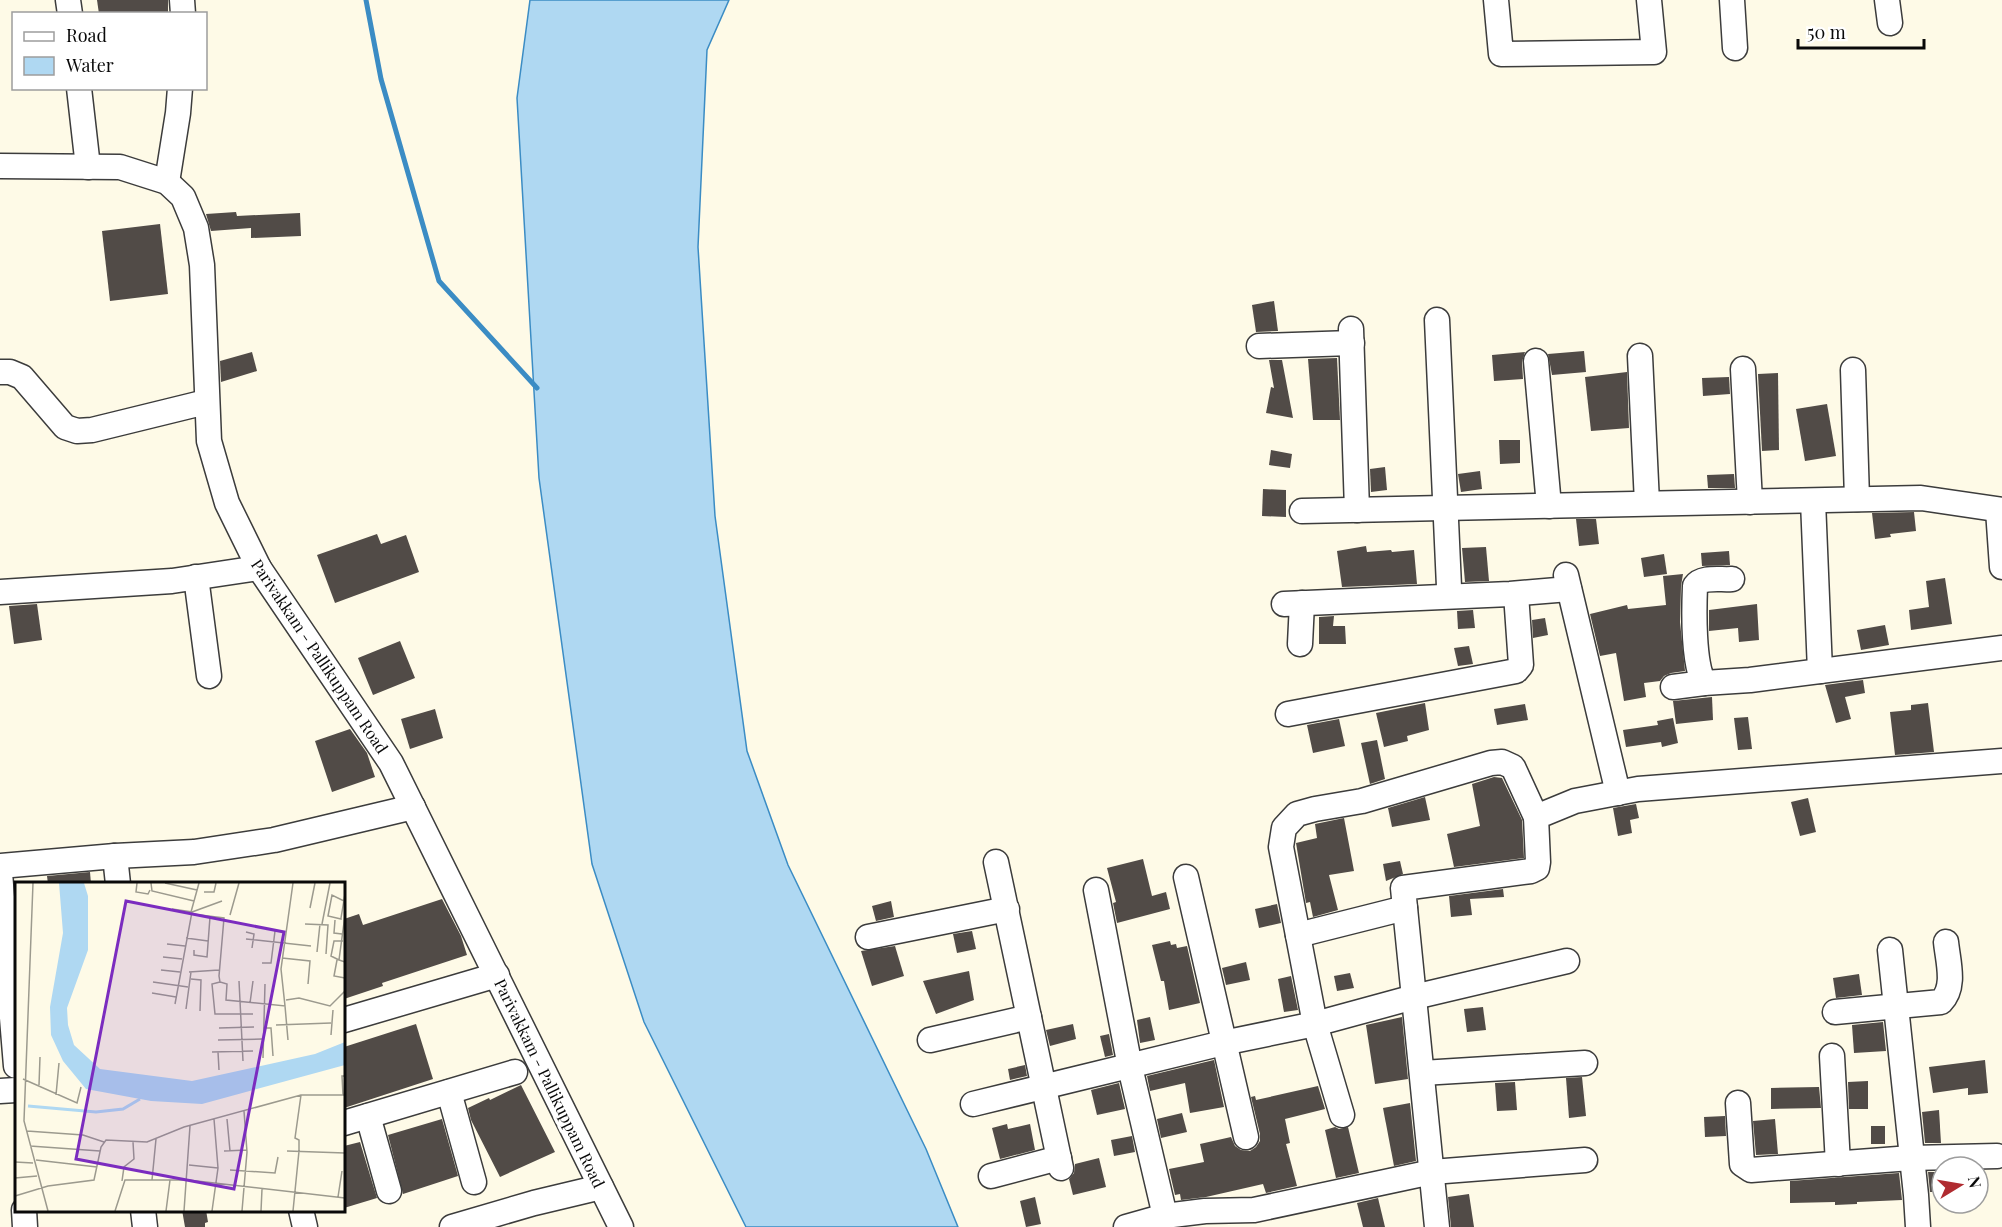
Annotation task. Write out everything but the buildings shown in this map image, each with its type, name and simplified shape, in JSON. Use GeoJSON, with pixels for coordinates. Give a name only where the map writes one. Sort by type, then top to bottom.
{"type":"FeatureCollection","features":[{"type":"Feature","properties":{"kind":"street"},"geometry":{"type":"LineString","coordinates":[[1496,0],[1501,54],[1654,52],[1649,0]]}},
{"type":"Feature","properties":{"kind":"street"},"geometry":{"type":"LineString","coordinates":[[1732,0],[1735,48]]}},
{"type":"Feature","properties":{"kind":"street"},"geometry":{"type":"LineString","coordinates":[[79,90],[87,167]]}},
{"type":"Feature","properties":{"kind":"street"},"geometry":{"type":"LineString","coordinates":[[0,166],[120,166],[167,182],[180,90]]}},
{"type":"Feature","properties":{"kind":"street","name":"Parivakkam - Pallikuppam Road"},"geometry":{"type":"LineString","coordinates":[[167,182],[183,197],[196,228],[202,265],[209,441],[227,503],[259,568],[391,763],[621,1227]]}},
{"type":"Feature","properties":{"kind":"street"},"geometry":{"type":"LineString","coordinates":[[1437,321],[1449,587]]}},
{"type":"Feature","properties":{"kind":"street"},"geometry":{"type":"LineString","coordinates":[[1260,346],[1352,336],[1357,510]]}},
{"type":"Feature","properties":{"kind":"street"},"geometry":{"type":"LineString","coordinates":[[1640,357],[1647,503]]}},
{"type":"Feature","properties":{"kind":"street"},"geometry":{"type":"LineString","coordinates":[[1536,361],[1549,506]]}},
{"type":"Feature","properties":{"kind":"street"},"geometry":{"type":"LineString","coordinates":[[1743,369],[1750,502]]}},
{"type":"Feature","properties":{"kind":"street"},"geometry":{"type":"LineString","coordinates":[[1854,370],[1857,499]]}},
{"type":"Feature","properties":{"kind":"street"},"geometry":{"type":"LineString","coordinates":[[0,372],[10,372],[22,377],[65,427],[77,431],[92,430],[206,402]]}},
{"type":"Feature","properties":{"kind":"street"},"geometry":{"type":"LineString","coordinates":[[1302,511],[1921,498],[2000,510],[2002,567]]}},
{"type":"Feature","properties":{"kind":"street"},"geometry":{"type":"LineString","coordinates":[[1813,501],[1820,671]]}},
{"type":"Feature","properties":{"kind":"street"},"geometry":{"type":"LineString","coordinates":[[0,592],[85,588],[259,568]]}},
{"type":"Feature","properties":{"kind":"street"},"geometry":{"type":"LineString","coordinates":[[196,577],[209,676]]}},
{"type":"Feature","properties":{"kind":"street"},"geometry":{"type":"LineString","coordinates":[[1704,683],[1699,671],[1697,650],[1695,586],[1702,580],[1732,579]]}},
{"type":"Feature","properties":{"kind":"street"},"geometry":{"type":"LineString","coordinates":[[1300,644],[1293,604],[1516,594],[1568,582],[1618,793]]}},
{"type":"Feature","properties":{"kind":"street"},"geometry":{"type":"LineString","coordinates":[[1288,714],[1516,671],[1521,665],[1516,594]]}},
{"type":"Feature","properties":{"kind":"street"},"geometry":{"type":"LineString","coordinates":[[1673,687],[1750,680],[2002,648]]}},
{"type":"Feature","properties":{"kind":"street"},"geometry":{"type":"LineString","coordinates":[[1536,817],[1575,801],[1638,789],[2002,761]]}},
{"type":"Feature","properties":{"kind":"street"},"geometry":{"type":"LineString","coordinates":[[1342,1115],[1315,1024],[1281,847],[1284,828],[1297,814],[1315,809],[1362,801],[1491,763],[1502,762],[1513,767],[1536,817],[1537,868],[1531,871],[1404,888],[1437,1227]]}},
{"type":"Feature","properties":{"kind":"street"},"geometry":{"type":"LineString","coordinates":[[0,866],[194,852],[274,840],[413,807]]}},
{"type":"Feature","properties":{"kind":"street"},"geometry":{"type":"LineString","coordinates":[[115,856],[118,882]]}},
{"type":"Feature","properties":{"kind":"street"},"geometry":{"type":"LineString","coordinates":[[991,1176],[1060,1163],[996,862]]}},
{"type":"Feature","properties":{"kind":"street"},"geometry":{"type":"LineString","coordinates":[[0,873],[15,1054]]}},
{"type":"Feature","properties":{"kind":"street"},"geometry":{"type":"LineString","coordinates":[[1186,877],[1246,1137]]}},
{"type":"Feature","properties":{"kind":"street"},"geometry":{"type":"LineString","coordinates":[[1095,890],[1130,1067],[1165,1216]]}},
{"type":"Feature","properties":{"kind":"street"},"geometry":{"type":"LineString","coordinates":[[1298,935],[1405,908]]}},
{"type":"Feature","properties":{"kind":"street"},"geometry":{"type":"LineString","coordinates":[[868,937],[1007,909]]}},
{"type":"Feature","properties":{"kind":"street"},"geometry":{"type":"LineString","coordinates":[[1835,1012],[1941,1002],[1947,996],[1950,987],[1946,942]]}},
{"type":"Feature","properties":{"kind":"street"},"geometry":{"type":"LineString","coordinates":[[1890,950],[1918,1227]]}},
{"type":"Feature","properties":{"kind":"street"},"geometry":{"type":"LineString","coordinates":[[974,1104],[1223,1043],[1315,1024],[1414,997],[1567,961]]}},
{"type":"Feature","properties":{"kind":"street"},"geometry":{"type":"LineString","coordinates":[[345,1020],[497,975]]}},
{"type":"Feature","properties":{"kind":"street"},"geometry":{"type":"LineString","coordinates":[[930,1040],[1029,1017]]}},
{"type":"Feature","properties":{"kind":"street"},"geometry":{"type":"LineString","coordinates":[[1832,1056],[1838,1164]]}},
{"type":"Feature","properties":{"kind":"street"},"geometry":{"type":"LineString","coordinates":[[1422,1073],[1585,1063]]}},
{"type":"Feature","properties":{"kind":"street"},"geometry":{"type":"LineString","coordinates":[[345,1123],[515,1072]]}},
{"type":"Feature","properties":{"kind":"street"},"geometry":{"type":"LineString","coordinates":[[0,1091],[15,1090]]}},
{"type":"Feature","properties":{"kind":"street"},"geometry":{"type":"LineString","coordinates":[[449,1092],[474,1182]]}},
{"type":"Feature","properties":{"kind":"street"},"geometry":{"type":"LineString","coordinates":[[1738,1103],[1742,1164],[1746,1169],[1911,1158],[1996,1156]]}},
{"type":"Feature","properties":{"kind":"street"},"geometry":{"type":"LineString","coordinates":[[368,1116],[389,1191]]}},
{"type":"Feature","properties":{"kind":"street"},"geometry":{"type":"LineString","coordinates":[[1126,1227],[1165,1216],[1205,1211],[1256,1219],[1432,1172],[1585,1160]]}},
{"type":"Feature","properties":{"kind":"street"},"geometry":{"type":"LineString","coordinates":[[452,1227],[534,1203],[601,1187]]}},
{"type":"Feature","properties":{"kind":"street"},"geometry":{"type":"LineString","coordinates":[[24,1212],[25,1227]]}},
{"type":"Feature","properties":{"kind":"street"},"geometry":{"type":"LineString","coordinates":[[143,1212],[145,1227]]}},
{"type":"Feature","properties":{"kind":"street"},"geometry":{"type":"LineString","coordinates":[[301,1212],[305,1227]]}},
{"type":"Feature","properties":{"kind":"water"},"geometry":{"type":"Polygon","coordinates":[[[530,0],[729,0],[707,50],[698,247],[715,516],[747,751],[788,865],[926,1149],[958,1227],[746,1227],[644,1022],[592,864],[539,478],[517,98],[530,0]]]}},
{"type":"Feature","properties":{"kind":"waterway"},"geometry":{"type":"LineString","coordinates":[[366,0],[381,79],[439,281],[537,388]]}}]}
